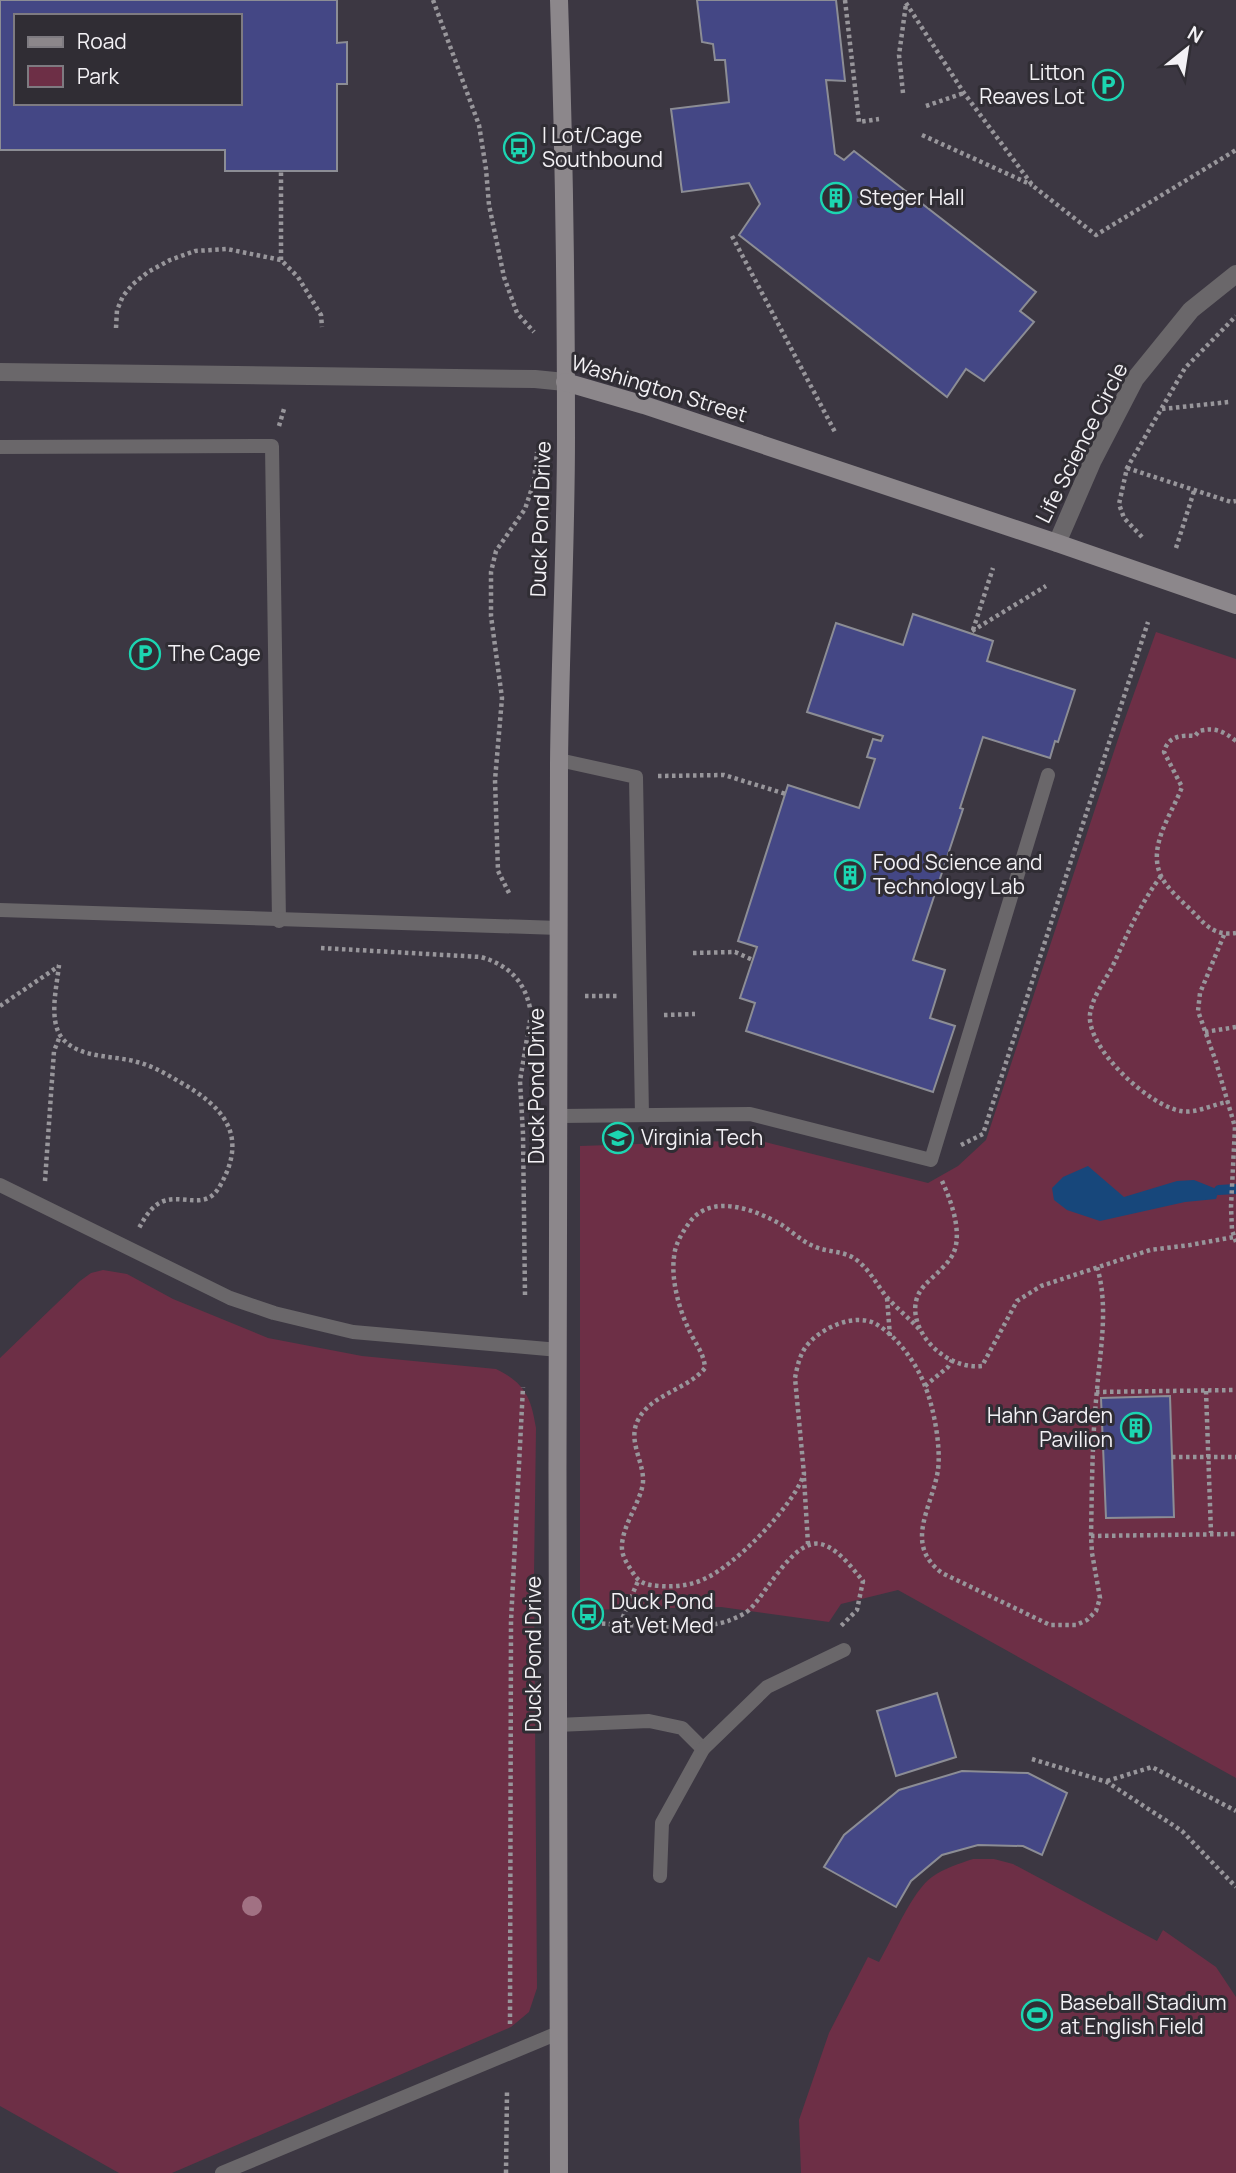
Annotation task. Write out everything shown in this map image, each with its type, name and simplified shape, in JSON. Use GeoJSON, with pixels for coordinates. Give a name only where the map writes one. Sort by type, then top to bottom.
{"type":"FeatureCollection","features":[{"type":"Feature","properties":{"kind":"street","name":"Duck Pond Drive"},"geometry":{"type":"LineString","coordinates":[[559,0],[565,382],[559,760],[560,1116],[556,1590],[559,2173]]}},
{"type":"Feature","properties":{"kind":"street","name":"Life Science Circle"},"geometry":{"type":"LineString","coordinates":[[1057,543],[1089,469],[1135,379],[1191,310],[1236,274]]}},
{"type":"Feature","properties":{"kind":"street","name":"Washington Street"},"geometry":{"type":"LineString","coordinates":[[0,372],[535,379],[565,382],[644,405],[1236,605]]}},
{"type":"Feature","properties":{"kind":"lane"},"geometry":{"type":"LineString","coordinates":[[0,447],[272,446],[279,921]]}},
{"type":"Feature","properties":{"kind":"lane"},"geometry":{"type":"LineString","coordinates":[[559,760],[636,777],[642,1115]]}},
{"type":"Feature","properties":{"kind":"lane"},"geometry":{"type":"LineString","coordinates":[[560,1116],[750,1114],[931,1160],[1048,775]]}},
{"type":"Feature","properties":{"kind":"lane"},"geometry":{"type":"LineString","coordinates":[[0,911],[559,928]]}},
{"type":"Feature","properties":{"kind":"lane"},"geometry":{"type":"LineString","coordinates":[[0,1185],[230,1298],[274,1313],[353,1332],[559,1350]]}},
{"type":"Feature","properties":{"kind":"lane"},"geometry":{"type":"LineString","coordinates":[[660,1876],[662,1823],[703,1749],[767,1687],[844,1650]]}},
{"type":"Feature","properties":{"kind":"lane"},"geometry":{"type":"LineString","coordinates":[[557,1725],[649,1721],[682,1728],[703,1749]]}},
{"type":"Feature","properties":{"kind":"lane"},"geometry":{"type":"LineString","coordinates":[[222,2173],[558,2032]]}},
{"type":"Feature","properties":{"kind":"path"},"geometry":{"type":"LineString","coordinates":[[433,0],[479,125],[489,205],[504,277],[517,313],[534,332]]}},
{"type":"Feature","properties":{"kind":"path"},"geometry":{"type":"LineString","coordinates":[[845,0],[859,122],[879,119]]}},
{"type":"Feature","properties":{"kind":"path"},"geometry":{"type":"LineString","coordinates":[[903,93],[899,55],[906,1]]}},
{"type":"Feature","properties":{"kind":"path"},"geometry":{"type":"LineString","coordinates":[[906,1],[964,93],[1033,186]]}},
{"type":"Feature","properties":{"kind":"path"},"geometry":{"type":"LineString","coordinates":[[926,106],[964,93]]}},
{"type":"Feature","properties":{"kind":"path"},"geometry":{"type":"LineString","coordinates":[[922,135],[1033,186],[1096,235],[1236,150]]}},
{"type":"Feature","properties":{"kind":"path"},"geometry":{"type":"LineString","coordinates":[[281,171],[281,260]]}},
{"type":"Feature","properties":{"kind":"path"},"geometry":{"type":"LineString","coordinates":[[732,236],[835,432]]}},
{"type":"Feature","properties":{"kind":"path"},"geometry":{"type":"LineString","coordinates":[[116,328],[117,310],[123,296],[148,272],[195,251],[227,249],[281,260],[298,277],[321,316],[322,327]]}},
{"type":"Feature","properties":{"kind":"path"},"geometry":{"type":"LineString","coordinates":[[1142,537],[1124,518],[1119,504],[1127,468],[1185,368],[1236,316]]}},
{"type":"Feature","properties":{"kind":"path"},"geometry":{"type":"LineString","coordinates":[[1161,409],[1229,402]]}},
{"type":"Feature","properties":{"kind":"path"},"geometry":{"type":"LineString","coordinates":[[509,893],[498,871],[496,849],[495,780],[502,698],[491,616],[491,572],[496,551],[525,509],[534,482],[537,441]]}},
{"type":"Feature","properties":{"kind":"path"},"geometry":{"type":"LineString","coordinates":[[1127,468],[1195,488],[1231,502],[1236,501]]}},
{"type":"Feature","properties":{"kind":"path"},"geometry":{"type":"LineString","coordinates":[[1175,548],[1195,488]]}},
{"type":"Feature","properties":{"kind":"path"},"geometry":{"type":"LineString","coordinates":[[993,568],[972,632],[1046,586]]}},
{"type":"Feature","properties":{"kind":"path"},"geometry":{"type":"LineString","coordinates":[[983,1134],[1148,622]]}},
{"type":"Feature","properties":{"kind":"path"},"geometry":{"type":"LineString","coordinates":[[1236,741],[1224,732],[1211,728],[1199,731],[1195,736],[1173,738],[1166,745],[1164,752],[1182,787],[1158,844],[1161,876],[1204,924],[1216,933],[1236,933]]}},
{"type":"Feature","properties":{"kind":"path"},"geometry":{"type":"LineString","coordinates":[[689,774],[724,775],[786,794]]}},
{"type":"Feature","properties":{"kind":"path"},"geometry":{"type":"LineString","coordinates":[[1161,876],[1136,913],[1115,962],[1096,994],[1090,1016],[1098,1047],[1131,1081],[1154,1099],[1181,1111],[1199,1110],[1228,1102]]}},
{"type":"Feature","properties":{"kind":"path"},"geometry":{"type":"LineString","coordinates":[[804,1474],[799,1488],[759,1537],[745,1551],[704,1579],[672,1587],[649,1585],[638,1581],[623,1556],[622,1542],[643,1481],[635,1445],[638,1420],[656,1401],[698,1376],[705,1368],[703,1355],[690,1332],[677,1292],[673,1257],[678,1240],[692,1219],[708,1208],[728,1206],[753,1211],[812,1246],[856,1259],[932,1346],[952,1360],[974,1367],[982,1366],[1017,1301],[1041,1286],[1150,1250],[1235,1239],[1231,1207],[1235,1127],[1198,1012],[1200,993],[1224,935]]}},
{"type":"Feature","properties":{"kind":"path"},"geometry":{"type":"LineString","coordinates":[[316,947],[481,957],[496,962],[522,983],[531,1011],[520,1081],[525,1295]]}},
{"type":"Feature","properties":{"kind":"path"},"geometry":{"type":"LineString","coordinates":[[693,953],[735,952],[753,960]]}},
{"type":"Feature","properties":{"kind":"path"},"geometry":{"type":"LineString","coordinates":[[0,1006],[59,966],[55,1012],[60,1036],[80,1051],[136,1061],[156,1068],[204,1096],[219,1110],[229,1126],[234,1144],[233,1157],[219,1189],[196,1202],[175,1199],[164,1201],[148,1213],[139,1229]]}},
{"type":"Feature","properties":{"kind":"path"},"geometry":{"type":"LineString","coordinates":[[580,996],[624,996]]}},
{"type":"Feature","properties":{"kind":"path"},"geometry":{"type":"LineString","coordinates":[[641,1016],[695,1014]]}},
{"type":"Feature","properties":{"kind":"path"},"geometry":{"type":"LineString","coordinates":[[1205,1032],[1236,1027]]}},
{"type":"Feature","properties":{"kind":"path"},"geometry":{"type":"LineString","coordinates":[[44,1207],[54,1051],[60,1036]]}},
{"type":"Feature","properties":{"kind":"path"},"geometry":{"type":"LineString","coordinates":[[919,1329],[915,1307],[922,1288],[954,1253],[957,1241],[947,1192],[931,1160]]}},
{"type":"Feature","properties":{"kind":"path"},"geometry":{"type":"LineString","coordinates":[[808,1544],[795,1378],[798,1363],[805,1348],[817,1335],[835,1325],[861,1320],[876,1323],[906,1352],[925,1386],[938,1441],[938,1470],[922,1531],[923,1545],[930,1564],[942,1573],[1050,1625],[1076,1625],[1087,1620],[1096,1611],[1100,1598],[1091,1535],[1096,1392],[1103,1334],[1097,1267]]}},
{"type":"Feature","properties":{"kind":"path"},"geometry":{"type":"LineString","coordinates":[[887,1297],[890,1336]]}},
{"type":"Feature","properties":{"kind":"path"},"geometry":{"type":"LineString","coordinates":[[925,1386],[948,1367],[952,1360]]}},
{"type":"Feature","properties":{"kind":"path"},"geometry":{"type":"LineString","coordinates":[[510,2024],[511,1621],[523,1387]]}},
{"type":"Feature","properties":{"kind":"path"},"geometry":{"type":"LineString","coordinates":[[1096,1392],[1236,1390]]}},
{"type":"Feature","properties":{"kind":"path"},"geometry":{"type":"LineString","coordinates":[[1206,1391],[1211,1533]]}},
{"type":"Feature","properties":{"kind":"path"},"geometry":{"type":"LineString","coordinates":[[1172,1457],[1236,1457]]}},
{"type":"Feature","properties":{"kind":"path"},"geometry":{"type":"LineString","coordinates":[[1091,1535],[1236,1534]]}},
{"type":"Feature","properties":{"kind":"path"},"geometry":{"type":"LineString","coordinates":[[588,1623],[701,1626],[727,1621],[749,1611],[790,1558],[808,1544],[822,1544],[836,1552],[863,1581],[857,1610],[841,1625]]}},
{"type":"Feature","properties":{"kind":"path"},"geometry":{"type":"LineString","coordinates":[[621,1624],[638,1581]]}},
{"type":"Feature","properties":{"kind":"path"},"geometry":{"type":"LineString","coordinates":[[1032,1759],[1107,1782],[1182,1831],[1236,1887]]}},
{"type":"Feature","properties":{"kind":"path"},"geometry":{"type":"LineString","coordinates":[[1107,1782],[1152,1767],[1236,1811]]}},
{"type":"Feature","properties":{"kind":"path"},"geometry":{"type":"LineString","coordinates":[[506,2173],[507,2091]]}},
{"type":"Feature","properties":{"kind":"shaded area","name":"Virginia Tech"},"geometry":{"type":"Polygon","coordinates":[[[0,0],[1236,0],[1236,2173],[0,2173],[0,0]]]}},
{"type":"Feature","properties":{"kind":"green space"},"geometry":{"type":"Polygon","coordinates":[[[1156,632],[1236,659],[1236,1778],[898,1590],[841,1604],[829,1622],[721,1607],[580,1610],[580,1146],[757,1140],[928,1183],[958,1166],[986,1140],[1156,632]]]}},
{"type":"Feature","properties":{"kind":"green space"},"geometry":{"type":"Polygon","coordinates":[[[103,1270],[127,1274],[173,1299],[268,1338],[362,1356],[496,1369],[514,1380],[525,1392],[536,1428],[534,1576],[537,1988],[529,2012],[511,2027],[172,2173],[119,2173],[0,2106],[0,1358],[80,1281],[91,1273],[103,1270]]]}},
{"type":"Feature","properties":{"kind":"green space","name":"Baseball Stadium at English Field"},"geometry":{"type":"Polygon","coordinates":[[[973,1859],[994,1859],[1013,1864],[1157,1941],[1163,1930],[1216,1967],[1236,1997],[1236,2173],[801,2173],[799,2120],[829,2033],[868,1957],[879,1962],[910,1904],[932,1877],[973,1859]]]}},
{"type":"Feature","properties":{"kind":"water"},"geometry":{"type":"Polygon","coordinates":[[[1088,1166],[1124,1197],[1177,1181],[1194,1180],[1219,1190],[1216,1199],[1185,1202],[1100,1221],[1067,1210],[1054,1200],[1052,1188],[1063,1177],[1088,1166]]]}},
{"type":"Feature","properties":{"kind":"building"},"geometry":{"type":"Polygon","coordinates":[[[0,0],[337,0],[337,43],[347,42],[347,84],[337,84],[337,171],[225,171],[225,150],[0,150],[0,0]]]}},
{"type":"Feature","properties":{"kind":"building","name":"Steger Hall"},"geometry":{"type":"Polygon","coordinates":[[[697,0],[836,0],[845,81],[826,80],[835,154],[844,160],[854,151],[1036,292],[1020,311],[1034,322],[984,381],[966,369],[947,397],[739,235],[760,204],[749,183],[682,192],[671,109],[729,102],[725,60],[715,60],[713,44],[702,42],[697,0]]]}},
{"type":"Feature","properties":{"kind":"building","name":"Food Science and Technology Lab"},"geometry":{"type":"Polygon","coordinates":[[[913,614],[993,641],[987,661],[1075,690],[1050,758],[983,737],[960,808],[963,809],[913,960],[945,970],[930,1018],[955,1026],[933,1092],[746,1031],[755,1003],[740,998],[757,947],[738,941],[788,785],[859,808],[875,759],[867,757],[873,739],[881,741],[883,736],[807,712],[836,623],[903,645],[913,614]]]}},
{"type":"Feature","properties":{"kind":"building","name":"Hahn Garden Pavilion"},"geometry":{"type":"Polygon","coordinates":[[[1170,1396],[1174,1517],[1106,1518],[1101,1398],[1170,1396]]]}},
{"type":"Feature","properties":{"kind":"building"},"geometry":{"type":"Polygon","coordinates":[[[937,1693],[956,1757],[896,1776],[877,1711],[937,1693]]]}},
{"type":"Feature","properties":{"kind":"building"},"geometry":{"type":"Polygon","coordinates":[[[962,1771],[1028,1773],[1067,1793],[1042,1855],[1023,1846],[978,1845],[942,1855],[911,1881],[896,1907],[824,1867],[844,1835],[899,1790],[962,1771]]]}},
{"type":"Feature","properties":{"kind":"waterway"},"geometry":{"type":"LineString","coordinates":[[1219,1190],[1236,1189]]}},
{"type":"Feature","properties":{"kind":"place","name":"Litton Reaves Lot"},"geometry":{"type":"Point","coordinates":[1108,85]}},
{"type":"Feature","properties":{"kind":"place","name":"I Lot/Cage Southbound"},"geometry":{"type":"Point","coordinates":[519,148]}},
{"type":"Feature","properties":{"kind":"place","name":"Steger Hall"},"geometry":{"type":"Point","coordinates":[836,198]}},
{"type":"Feature","properties":{"kind":"place","name":"The Cage"},"geometry":{"type":"Point","coordinates":[145,654]}},
{"type":"Feature","properties":{"kind":"place","name":"Food Science and Technology Lab"},"geometry":{"type":"Point","coordinates":[850,875]}},
{"type":"Feature","properties":{"kind":"place","name":"Virginia Tech"},"geometry":{"type":"Point","coordinates":[618,1138]}},
{"type":"Feature","properties":{"kind":"place","name":"Hahn Garden Pavilion"},"geometry":{"type":"Point","coordinates":[1136,1428]}},
{"type":"Feature","properties":{"kind":"place","name":"Duck Pond at Vet Med"},"geometry":{"type":"Point","coordinates":[588,1614]}},
{"type":"Feature","properties":{"kind":"place","name":"Baseball Stadium at English Field"},"geometry":{"type":"Point","coordinates":[1037,2015]}}]}
